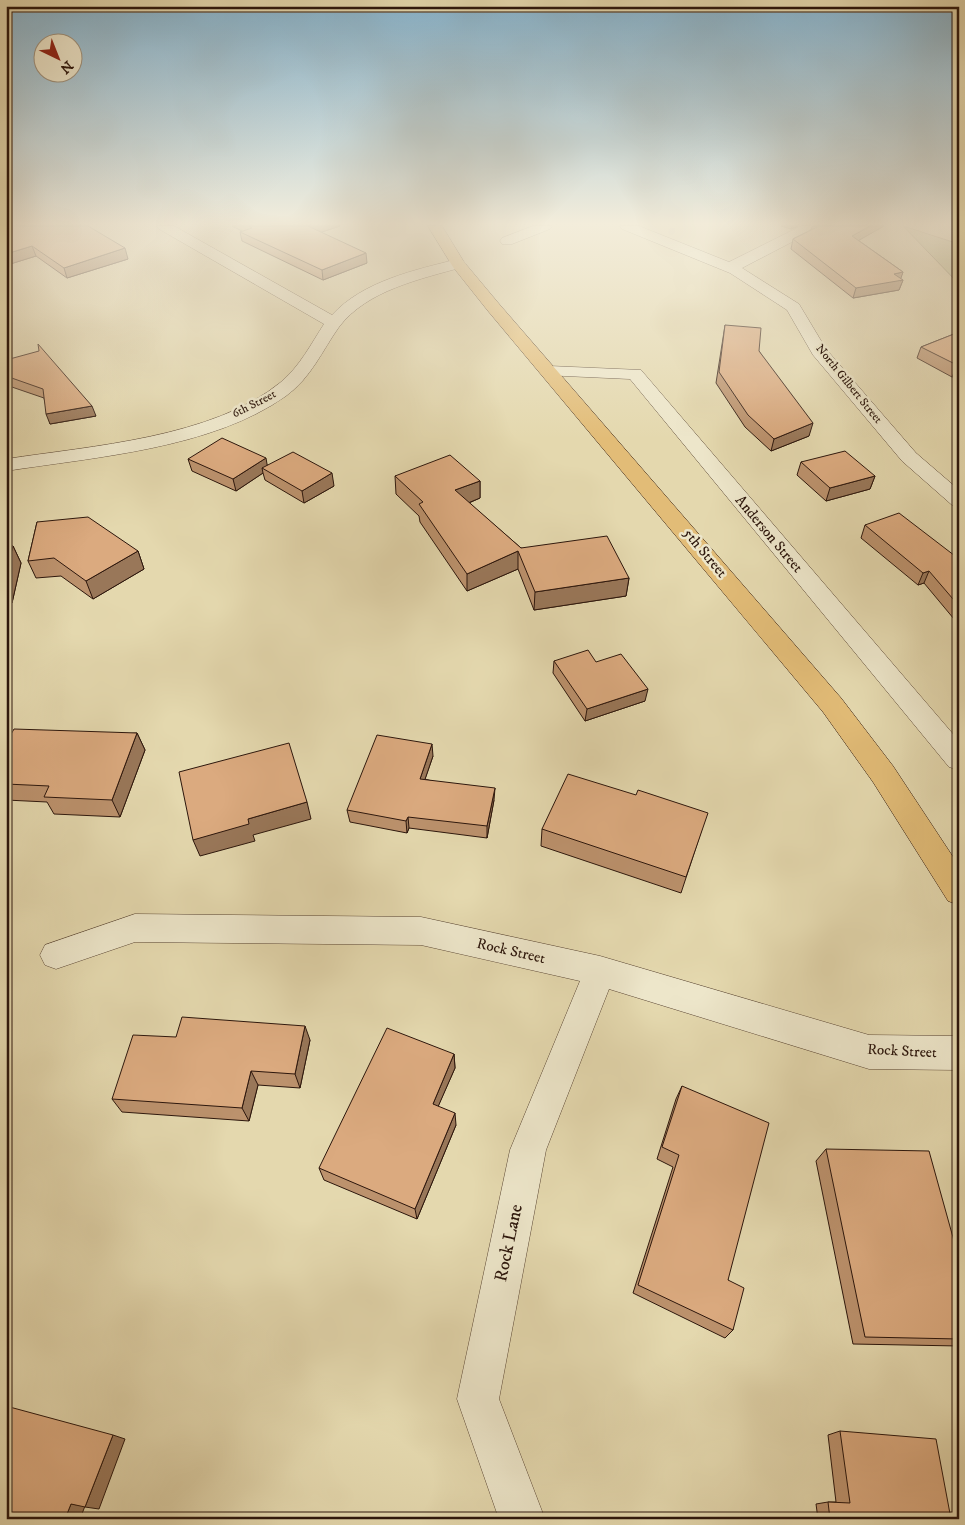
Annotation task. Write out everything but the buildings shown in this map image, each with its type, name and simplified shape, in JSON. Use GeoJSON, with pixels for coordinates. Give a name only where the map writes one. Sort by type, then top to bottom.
{"type":"FeatureCollection","features":[{"type":"Feature","properties":{"kind":"main road","name":"5th Street"},"geometry":{"type":"LineString","coordinates":[[486,297],[832,705],[883,774],[959,892]]}},
{"type":"Feature","properties":{"kind":"street"},"geometry":{"type":"LineString","coordinates":[[289,297],[334,323]]}},
{"type":"Feature","properties":{"kind":"street","name":"6th Street"},"geometry":{"type":"LineString","coordinates":[[6,465],[172,436],[237,414],[267,399],[291,383],[308,366],[334,323],[367,297]]}},
{"type":"Feature","properties":{"kind":"street","name":"North Gilbert Street"},"geometry":{"type":"LineString","coordinates":[[777,297],[793,307],[820,351],[896,442],[959,501]]}},
{"type":"Feature","properties":{"kind":"street","name":"Anderson Street"},"geometry":{"type":"LineString","coordinates":[[549,371],[635,374],[959,760]]}},
{"type":"Feature","properties":{"kind":"street","name":"Rock Street"},"geometry":{"type":"LineString","coordinates":[[56,956],[135,928],[421,931],[600,971],[870,1052],[959,1053]]}},
{"type":"Feature","properties":{"kind":"street","name":"Rock Lane"},"geometry":{"type":"LineString","coordinates":[[522,1519],[478,1399],[528,1150],[600,971]]}}]}
